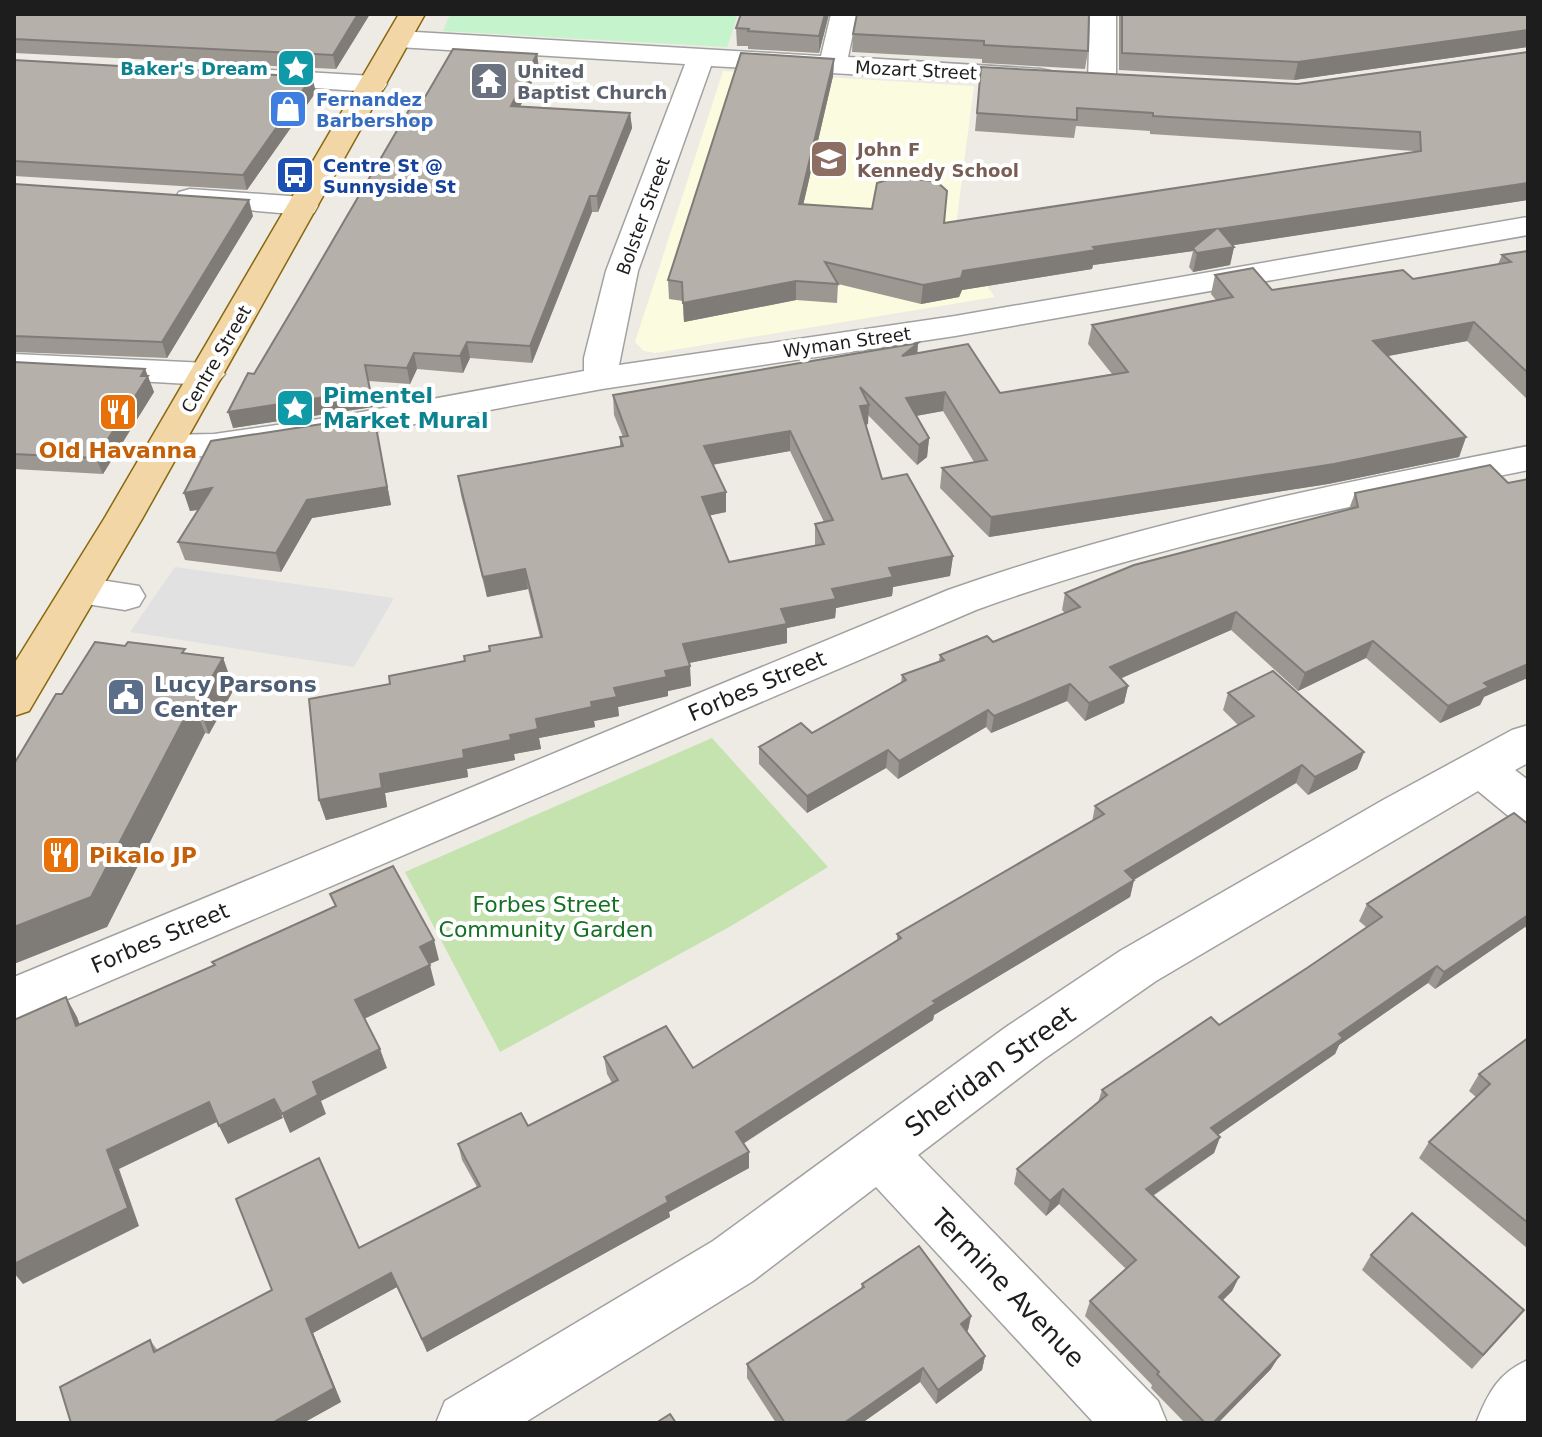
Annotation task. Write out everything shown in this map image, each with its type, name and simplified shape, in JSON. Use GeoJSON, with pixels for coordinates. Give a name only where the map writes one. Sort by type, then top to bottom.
{"type":"FeatureCollection","features":[{"type":"Feature","properties":{"kind":"main road","name":"Centre Street"},"geometry":{"type":"LineString","coordinates":[[14,700],[166,446],[405,26]]}},
{"type":"Feature","properties":{"kind":"street"},"geometry":{"type":"LineString","coordinates":[[833,65],[844,14]]}},
{"type":"Feature","properties":{"kind":"street"},"geometry":{"type":"LineString","coordinates":[[1102,81],[1103,14]]}},
{"type":"Feature","properties":{"kind":"street","name":"Mozart Street"},"geometry":{"type":"LineString","coordinates":[[405,26],[701,57],[1133,83]]}},
{"type":"Feature","properties":{"kind":"street","name":"Bolster Street"},"geometry":{"type":"LineString","coordinates":[[602,378],[601,358],[622,271],[701,57]]}},
{"type":"Feature","properties":{"kind":"street"},"geometry":{"type":"LineString","coordinates":[[228,76],[373,84]]}},
{"type":"Feature","properties":{"kind":"street"},"geometry":{"type":"LineString","coordinates":[[156,196],[303,206]]}},
{"type":"Feature","properties":{"kind":"street","name":"Wyman Street"},"geometry":{"type":"LineString","coordinates":[[166,446],[214,445],[340,427],[602,378],[955,326],[1528,226]]}},
{"type":"Feature","properties":{"kind":"street"},"geometry":{"type":"LineString","coordinates":[[14,364],[207,374]]}},
{"type":"Feature","properties":{"kind":"street","name":"Forbes Street"},"geometry":{"type":"LineString","coordinates":[[14,1000],[933,612],[1035,573],[1142,540],[1210,524],[1528,458]]}},
{"type":"Feature","properties":{"kind":"street"},"geometry":{"type":"LineString","coordinates":[[81,591],[125,596]]}},
{"type":"Feature","properties":{"kind":"street","name":"Sheridan Street"},"geometry":{"type":"LineString","coordinates":[[467,1423],[675,1299],[781,1227],[1025,1043],[1138,966],[1528,742]]}},
{"type":"Feature","properties":{"kind":"street"},"geometry":{"type":"LineString","coordinates":[[1481,768],[1528,806]]}},
{"type":"Feature","properties":{"kind":"street","name":"Termine Avenue"},"geometry":{"type":"LineString","coordinates":[[880,1153],[1136,1423]]}},
{"type":"Feature","properties":{"kind":"street"},"geometry":{"type":"LineString","coordinates":[[1507,1423],[1528,1391]]}},
{"type":"Feature","properties":{"kind":"shaded area","name":"John F Kennedy School"},"geometry":{"type":"Polygon","coordinates":[[[723,71],[974,86],[955,233],[950,236],[995,297],[655,353],[644,351],[635,342],[723,71]]]}},
{"type":"Feature","properties":{"kind":"shaded area"},"geometry":{"type":"Polygon","coordinates":[[[175,567],[394,598],[354,667],[130,632],[175,567]]]}},
{"type":"Feature","properties":{"kind":"green space"},"geometry":{"type":"Polygon","coordinates":[[[450,14],[738,14],[727,47],[443,31],[450,14]]]}},
{"type":"Feature","properties":{"kind":"green space","name":"Forbes Street Community Garden"},"geometry":{"type":"Polygon","coordinates":[[[712,738],[828,867],[731,926],[500,1052],[405,872],[712,738]]]}},
{"type":"Feature","properties":{"kind":"building"},"geometry":{"type":"Polygon","coordinates":[[[14,14],[358,14],[333,55],[14,39],[14,14]]]}},
{"type":"Feature","properties":{"kind":"building"},"geometry":{"type":"Polygon","coordinates":[[[741,14],[825,14],[819,36],[736,28],[741,14]]]}},
{"type":"Feature","properties":{"kind":"building"},"geometry":{"type":"Polygon","coordinates":[[[857,14],[1089,14],[1088,51],[984,45],[984,41],[853,34],[857,14]]]}},
{"type":"Feature","properties":{"kind":"building"},"geometry":{"type":"Polygon","coordinates":[[[1122,14],[1528,14],[1528,30],[1298,62],[1122,53],[1122,14]]]}},
{"type":"Feature","properties":{"kind":"building"},"geometry":{"type":"Polygon","coordinates":[[[453,49],[537,54],[511,106],[630,113],[597,196],[590,196],[530,346],[467,342],[460,356],[414,353],[407,368],[365,365],[370,390],[228,412],[248,373],[254,374],[413,103],[421,104],[453,49]]]}},
{"type":"Feature","properties":{"kind":"building"},"geometry":{"type":"Polygon","coordinates":[[[1528,52],[1528,183],[1219,229],[1234,247],[1197,253],[1193,248],[1216,229],[963,271],[961,278],[923,285],[825,262],[838,284],[796,281],[683,303],[682,282],[668,280],[741,53],[834,59],[799,204],[872,209],[877,183],[893,178],[936,181],[947,191],[944,223],[1421,151],[1420,132],[1153,116],[1153,113],[1077,108],[1077,120],[977,113],[981,67],[1298,84],[1528,52]]]}},
{"type":"Feature","properties":{"kind":"building"},"geometry":{"type":"Polygon","coordinates":[[[14,60],[312,77],[243,175],[14,161],[14,60]]]}},
{"type":"Feature","properties":{"kind":"building"},"geometry":{"type":"Polygon","coordinates":[[[14,184],[249,200],[162,342],[14,336],[14,184]]]}},
{"type":"Feature","properties":{"kind":"building"},"geometry":{"type":"Polygon","coordinates":[[[1528,251],[1528,373],[1474,322],[1373,341],[1466,437],[1334,464],[991,517],[942,468],[987,460],[945,392],[906,398],[929,438],[919,445],[860,387],[869,405],[860,406],[882,479],[907,474],[953,556],[889,568],[893,577],[832,589],[836,599],[781,609],[787,624],[683,644],[690,666],[665,671],[667,677],[614,688],[617,697],[591,702],[592,707],[536,719],[538,729],[510,735],[511,740],[463,750],[464,758],[380,774],[382,788],[319,800],[309,699],[390,684],[389,676],[465,661],[464,656],[490,651],[489,646],[542,637],[525,569],[483,577],[458,476],[623,446],[620,437],[628,436],[613,395],[918,343],[902,356],[968,344],[1000,393],[1128,372],[1092,325],[1233,297],[1215,275],[1253,268],[1272,290],[1403,270],[1413,279],[1511,262],[1502,255],[1528,251]],[[790,431],[704,446],[726,492],[702,497],[729,562],[824,544],[815,524],[833,520],[790,431]]]}},
{"type":"Feature","properties":{"kind":"building"},"geometry":{"type":"Polygon","coordinates":[[[14,362],[145,369],[141,376],[148,376],[96,458],[14,454],[14,362]]]}},
{"type":"Feature","properties":{"kind":"building"},"geometry":{"type":"Polygon","coordinates":[[[374,416],[387,487],[307,500],[276,553],[178,542],[212,488],[184,493],[211,441],[374,416]]]}},
{"type":"Feature","properties":{"kind":"building"},"geometry":{"type":"Polygon","coordinates":[[[1490,465],[1508,483],[1528,479],[1528,664],[1484,683],[1489,687],[1448,706],[1373,641],[1305,673],[1236,612],[1110,667],[1128,686],[1089,703],[1070,684],[994,716],[988,710],[899,761],[888,750],[807,796],[759,747],[801,723],[812,733],[906,680],[902,675],[944,660],[940,655],[987,636],[993,642],[1080,607],[1065,593],[1134,565],[1358,507],[1355,493],[1490,465]]]}},
{"type":"Feature","properties":{"kind":"building"},"geometry":{"type":"Polygon","coordinates":[[[95,642],[125,646],[128,642],[185,649],[182,653],[223,658],[197,703],[193,702],[91,897],[14,927],[14,764],[56,694],[62,694],[95,642]]]}},
{"type":"Feature","properties":{"kind":"building"},"geometry":{"type":"Polygon","coordinates":[[[1273,671],[1364,752],[1315,777],[1302,765],[1125,871],[1134,880],[933,1001],[936,1003],[736,1132],[749,1152],[666,1197],[668,1202],[422,1339],[391,1273],[306,1319],[334,1388],[272,1423],[71,1423],[60,1387],[150,1340],[154,1352],[272,1290],[236,1199],[319,1158],[359,1248],[480,1186],[458,1144],[521,1113],[528,1126],[618,1080],[604,1057],[666,1026],[693,1068],[901,938],[897,934],[1104,814],[1095,806],[1254,716],[1228,693],[1273,671]]]}},
{"type":"Feature","properties":{"kind":"building"},"geometry":{"type":"Polygon","coordinates":[[[1514,813],[1528,824],[1528,915],[1444,972],[1437,966],[1339,1034],[1343,1038],[1211,1128],[1220,1137],[1146,1189],[1239,1277],[1219,1297],[1280,1355],[1213,1423],[1205,1423],[1090,1301],[1136,1260],[1063,1189],[1050,1201],[1017,1169],[1107,1095],[1102,1090],[1211,1017],[1219,1025],[1307,968],[1382,917],[1367,904],[1514,813]]]}},
{"type":"Feature","properties":{"kind":"building"},"geometry":{"type":"Polygon","coordinates":[[[393,866],[434,940],[420,947],[430,965],[355,1000],[380,1049],[313,1082],[318,1095],[282,1114],[274,1099],[219,1126],[209,1102],[107,1150],[128,1208],[14,1264],[14,1020],[66,997],[76,1026],[215,965],[212,962],[336,906],[330,894],[393,866]]]}},
{"type":"Feature","properties":{"kind":"building"},"geometry":{"type":"Polygon","coordinates":[[[1528,1038],[1528,1223],[1429,1142],[1490,1084],[1479,1074],[1528,1038]]]}},
{"type":"Feature","properties":{"kind":"building"},"geometry":{"type":"Polygon","coordinates":[[[1412,1213],[1524,1310],[1483,1355],[1371,1255],[1412,1213]]]}},
{"type":"Feature","properties":{"kind":"building"},"geometry":{"type":"Polygon","coordinates":[[[919,1246],[971,1316],[961,1324],[985,1356],[938,1390],[923,1368],[844,1423],[785,1423],[747,1364],[864,1287],[862,1284],[919,1246]]]}},
{"type":"Feature","properties":{"kind":"building"},"geometry":{"type":"Polygon","coordinates":[[[670,1414],[676,1423],[656,1423],[670,1414]]]}},
{"type":"Feature","properties":{"kind":"place","name":"Baker's Dream"},"geometry":{"type":"Point","coordinates":[296,68]}},
{"type":"Feature","properties":{"kind":"place","name":"United Baptist Church"},"geometry":{"type":"Point","coordinates":[489,81]}},
{"type":"Feature","properties":{"kind":"place","name":"Fernandez Barbershop"},"geometry":{"type":"Point","coordinates":[288,109]}},
{"type":"Feature","properties":{"kind":"place","name":"John F Kennedy School"},"geometry":{"type":"Point","coordinates":[829,159]}},
{"type":"Feature","properties":{"kind":"place","name":"Centre St @ Sunnyside St"},"geometry":{"type":"Point","coordinates":[295,175]}},
{"type":"Feature","properties":{"kind":"place","name":"Pimentel Market Mural"},"geometry":{"type":"Point","coordinates":[295,408]}},
{"type":"Feature","properties":{"kind":"place","name":"Old Havanna"},"geometry":{"type":"Point","coordinates":[118,412]}},
{"type":"Feature","properties":{"kind":"place","name":"Lucy Parsons Center"},"geometry":{"type":"Point","coordinates":[126,697]}},
{"type":"Feature","properties":{"kind":"place","name":"Pikalo JP"},"geometry":{"type":"Point","coordinates":[61,855]}}]}
